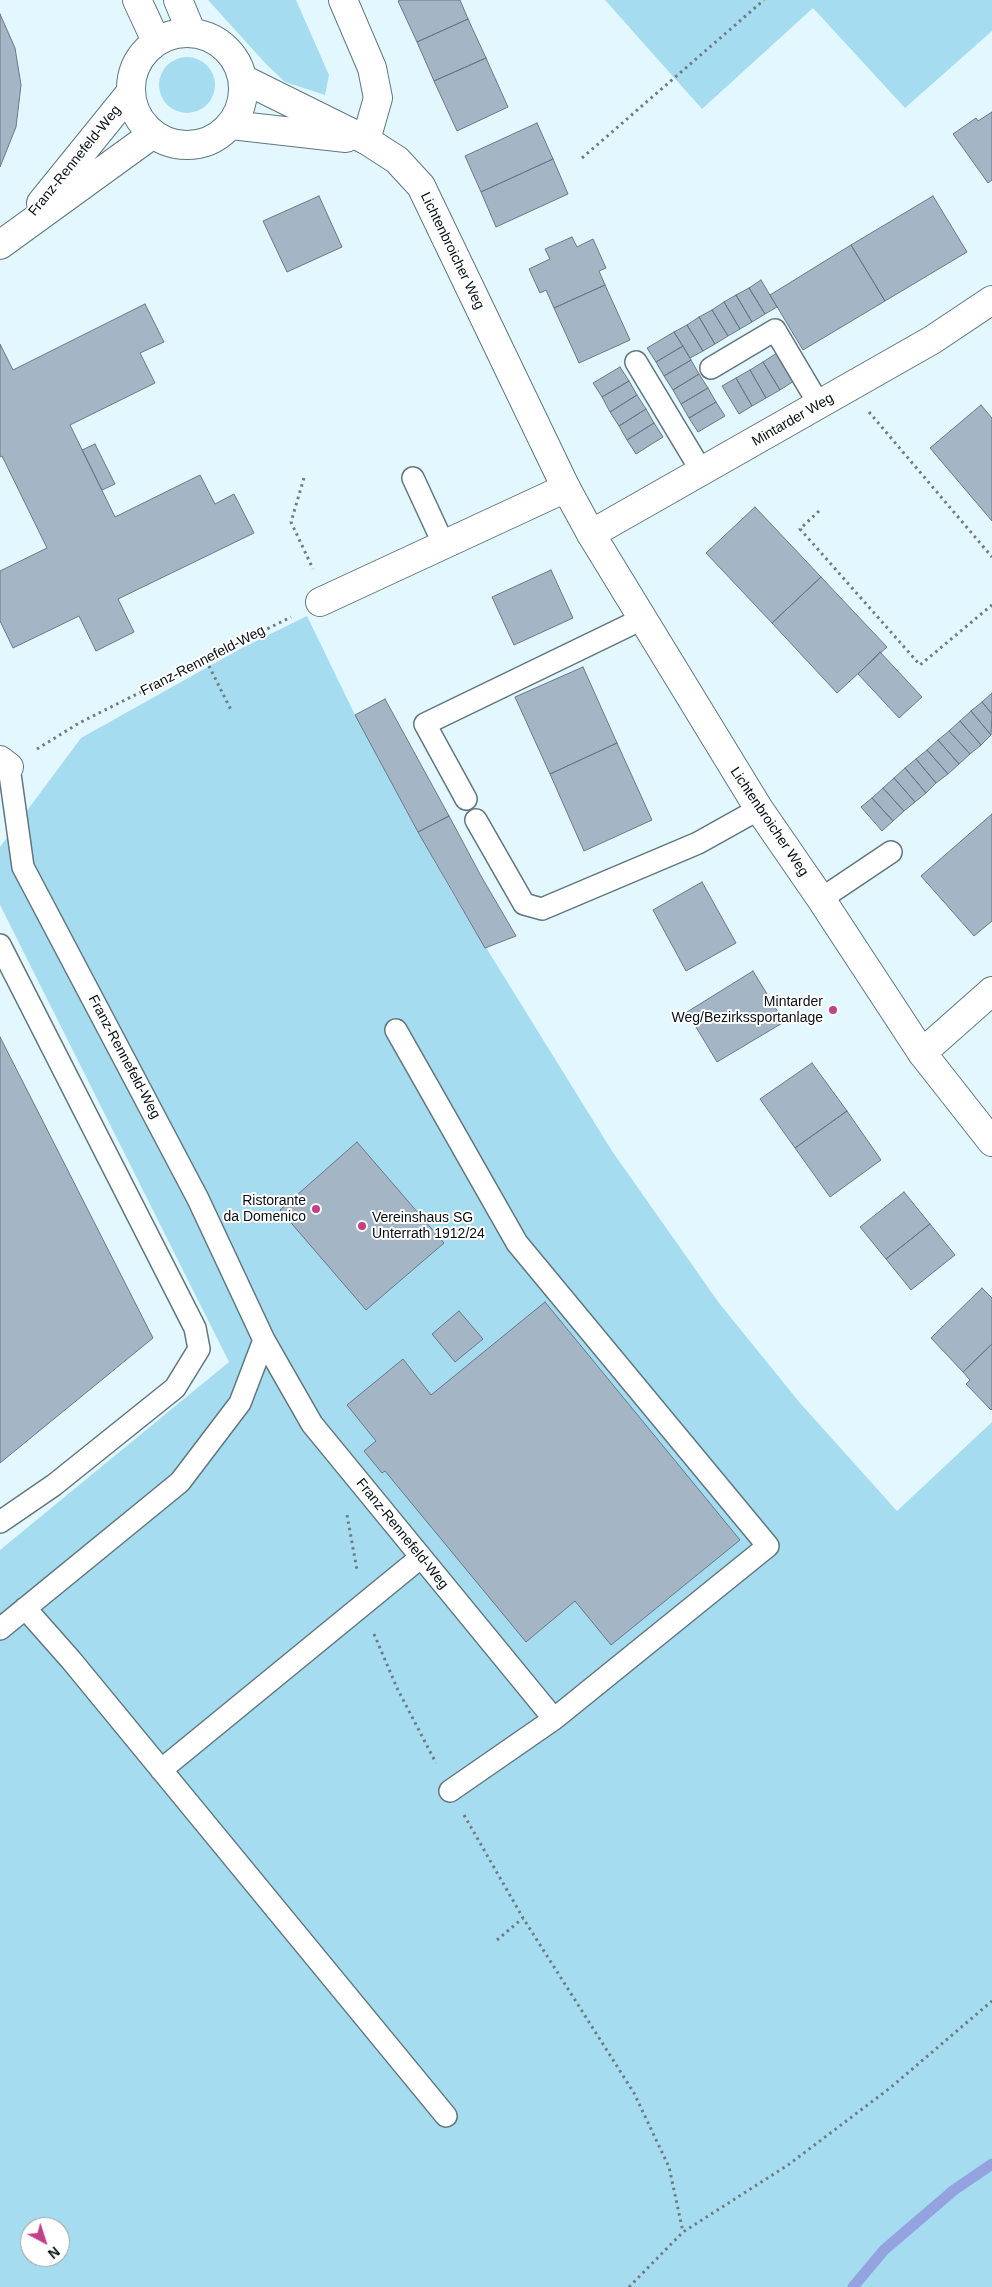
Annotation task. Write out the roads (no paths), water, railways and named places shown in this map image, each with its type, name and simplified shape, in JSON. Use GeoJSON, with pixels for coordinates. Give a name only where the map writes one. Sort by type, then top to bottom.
{"type":"FeatureCollection","features":[{"type":"Feature","properties":{"kind":"street"},"geometry":{"type":"LineString","coordinates":[[138,0],[156,41],[170,34],[191,31],[221,43],[235,59],[242,79],[244,94],[231,125],[366,140]]}},
{"type":"Feature","properties":{"kind":"street"},"geometry":{"type":"LineString","coordinates":[[178,0],[191,31]]}},
{"type":"Feature","properties":{"kind":"street"},"geometry":{"type":"LineString","coordinates":[[343,0],[372,68],[378,98],[366,140]]}},
{"type":"Feature","properties":{"kind":"street","name":"Franz-Rennefeld-Weg"},"geometry":{"type":"LineString","coordinates":[[156,41],[134,68],[130,93],[137,116],[152,134],[169,143],[188,146],[208,142],[231,125]]}},
{"type":"Feature","properties":{"kind":"street"},"geometry":{"type":"LineString","coordinates":[[242,79],[366,140]]}},
{"type":"Feature","properties":{"kind":"street","name":"Franz-Rennefeld-Weg"},"geometry":{"type":"LineString","coordinates":[[10,237],[130,93]]}},
{"type":"Feature","properties":{"kind":"street","name":"Franz-Rennefeld-Weg"},"geometry":{"type":"LineString","coordinates":[[10,237],[152,134]]}},
{"type":"Feature","properties":{"kind":"street","name":"Lichtenbroicher Weg"},"geometry":{"type":"LineString","coordinates":[[366,140],[397,160],[421,186],[590,534],[759,809],[922,1053],[992,1142]]}},
{"type":"Feature","properties":{"kind":"street","name":"Mintarder Weg"},"geometry":{"type":"LineString","coordinates":[[590,534],[820,406],[932,340],[992,300]]}},
{"type":"Feature","properties":{"kind":"street"},"geometry":{"type":"LineString","coordinates":[[324,600],[566,488]]}},
{"type":"Feature","properties":{"kind":"street"},"geometry":{"type":"LineString","coordinates":[[922,1053],[992,991]]}},
{"type":"Feature","properties":{"kind":"lane"},"geometry":{"type":"LineString","coordinates":[[711,368],[775,330],[820,406]]}},
{"type":"Feature","properties":{"kind":"lane"},"geometry":{"type":"LineString","coordinates":[[636,362],[702,472]]}},
{"type":"Feature","properties":{"kind":"lane"},"geometry":{"type":"LineString","coordinates":[[413,478],[444,544]]}},
{"type":"Feature","properties":{"kind":"lane"},"geometry":{"type":"LineString","coordinates":[[466,799],[424,724],[642,619]]}},
{"type":"Feature","properties":{"kind":"lane","name":"Franz-Rennefeld-Weg"},"geometry":{"type":"LineString","coordinates":[[3,770],[23,866],[198,1200],[264,1340],[312,1424],[554,1719]]}},
{"type":"Feature","properties":{"kind":"lane"},"geometry":{"type":"LineString","coordinates":[[476,820],[524,904],[542,909],[698,842],[759,809]]}},
{"type":"Feature","properties":{"kind":"lane"},"geometry":{"type":"LineString","coordinates":[[821,900],[891,852]]}},
{"type":"Feature","properties":{"kind":"lane"},"geometry":{"type":"LineString","coordinates":[[0,945],[195,1328],[199,1349],[175,1388],[54,1485],[0,1522]]}},
{"type":"Feature","properties":{"kind":"lane"},"geometry":{"type":"LineString","coordinates":[[396,1030],[518,1243],[768,1546],[554,1719],[450,1791]]}},
{"type":"Feature","properties":{"kind":"lane"},"geometry":{"type":"LineString","coordinates":[[0,1628],[180,1482],[240,1403],[264,1340]]}},
{"type":"Feature","properties":{"kind":"lane"},"geometry":{"type":"LineString","coordinates":[[162,1770],[420,1558]]}},
{"type":"Feature","properties":{"kind":"lane"},"geometry":{"type":"LineString","coordinates":[[25,1608],[162,1770],[446,2116]]}},
{"type":"Feature","properties":{"kind":"waterway"},"geometry":{"type":"LineString","coordinates":[[853,2287],[884,2250],[954,2190],[992,2164]]}},
{"type":"Feature","properties":{"kind":"place","name":"Mintarder Weg/Bezirkssportanlage"},"geometry":{"type":"Point","coordinates":[833,1010]}},
{"type":"Feature","properties":{"kind":"place","name":"Ristorante da Domenico"},"geometry":{"type":"Point","coordinates":[316,1209]}},
{"type":"Feature","properties":{"kind":"place","name":"Vereinshaus SG Unterrath 1912/24"},"geometry":{"type":"Point","coordinates":[362,1226]}}]}
